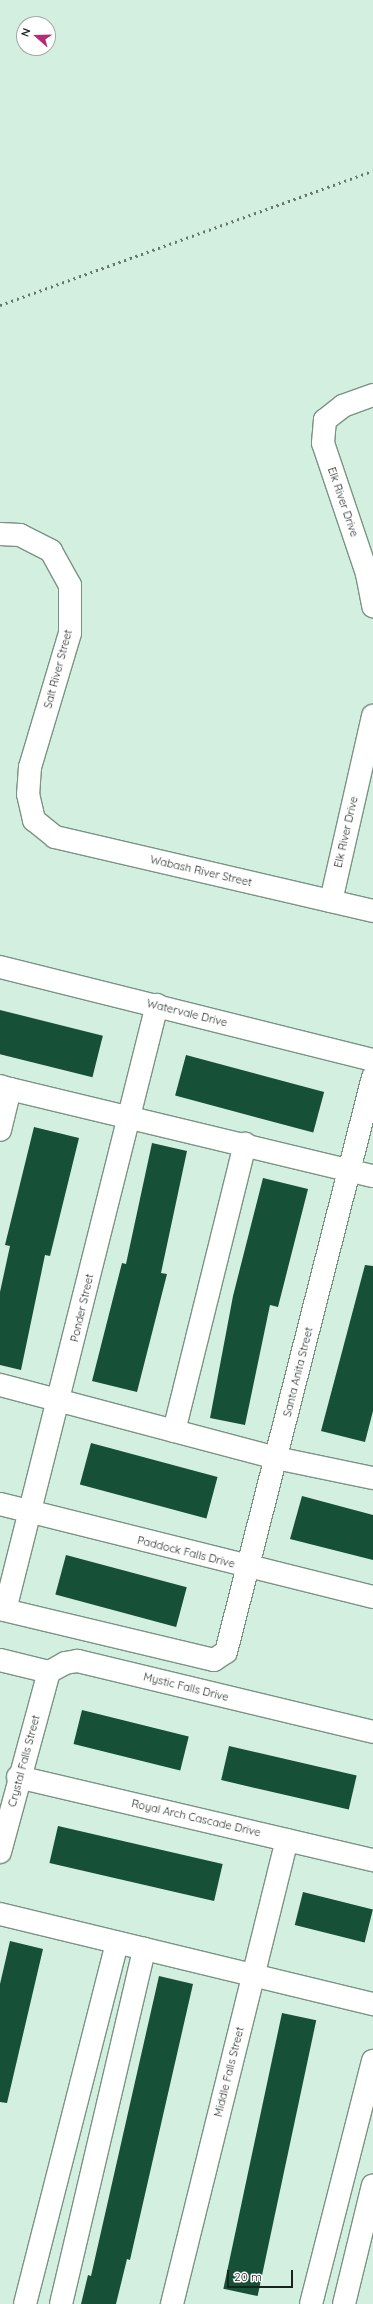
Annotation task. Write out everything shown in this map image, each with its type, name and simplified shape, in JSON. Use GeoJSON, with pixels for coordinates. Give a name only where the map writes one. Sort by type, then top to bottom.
{"type":"FeatureCollection","features":[{"type":"Feature","properties":{"kind":"street","name":"Elk River Drive"},"geometry":{"type":"LineString","coordinates":[[373,395],[343,406],[325,420],[322,443],[367,574],[373,606]]}},
{"type":"Feature","properties":{"kind":"street","name":"Salt River Street"},"geometry":{"type":"LineString","coordinates":[[0,534],[20,535],[52,551],[70,585],[70,633],[30,767],[28,794],[34,820]]}},
{"type":"Feature","properties":{"kind":"street","name":"Elk River Drive"},"geometry":{"type":"LineString","coordinates":[[331,900],[373,716]]}},
{"type":"Feature","properties":{"kind":"street","name":"Wabash River Street"},"geometry":{"type":"LineString","coordinates":[[34,820],[55,837],[373,911]]}},
{"type":"Feature","properties":{"kind":"street","name":"Watervale Drive"},"geometry":{"type":"LineString","coordinates":[[0,967],[373,1060]]}},
{"type":"Feature","properties":{"kind":"street","name":"Ponder Street"},"geometry":{"type":"LineString","coordinates":[[2,1609],[60,1401],[128,1114],[157,1005]]}},
{"type":"Feature","properties":{"kind":"street","name":"Santa Anita Street"},"geometry":{"type":"LineString","coordinates":[[2,1609],[214,1660],[226,1652],[373,1077]]}},
{"type":"Feature","properties":{"kind":"street"},"geometry":{"type":"LineString","coordinates":[[0,1130],[5,1088],[128,1114],[373,1176]]}},
{"type":"Feature","properties":{"kind":"street"},"geometry":{"type":"LineString","coordinates":[[174,1431],[246,1144]]}},
{"type":"Feature","properties":{"kind":"street"},"geometry":{"type":"LineString","coordinates":[[0,1385],[276,1458],[373,1478]]}},
{"type":"Feature","properties":{"kind":"street","name":"Paddock Falls Drive"},"geometry":{"type":"LineString","coordinates":[[0,1504],[373,1597]]}},
{"type":"Feature","properties":{"kind":"street"},"geometry":{"type":"LineString","coordinates":[[0,1660],[49,1672]]}},
{"type":"Feature","properties":{"kind":"street","name":"Mystic Falls Drive"},"geometry":{"type":"LineString","coordinates":[[49,1672],[65,1663],[78,1661],[373,1732]]}},
{"type":"Feature","properties":{"kind":"street","name":"Crystal Falls Street"},"geometry":{"type":"LineString","coordinates":[[0,1852],[5,1809],[18,1777],[49,1672]]}},
{"type":"Feature","properties":{"kind":"street","name":"Royal Arch Cascade Drive"},"geometry":{"type":"LineString","coordinates":[[18,1777],[373,1860]]}},
{"type":"Feature","properties":{"kind":"street","name":"Middle Falls Street"},"geometry":{"type":"LineString","coordinates":[[172,2304],[287,1840]]}},
{"type":"Feature","properties":{"kind":"street"},"geometry":{"type":"LineString","coordinates":[[0,1914],[373,2004]]}},
{"type":"Feature","properties":{"kind":"street"},"geometry":{"type":"LineString","coordinates":[[25,2304],[117,1943]]}},
{"type":"Feature","properties":{"kind":"street"},"geometry":{"type":"LineString","coordinates":[[61,2304],[144,1949]]}},
{"type":"Feature","properties":{"kind":"street"},"geometry":{"type":"LineString","coordinates":[[311,2304],[373,2061]]}},
{"type":"Feature","properties":{"kind":"street"},"geometry":{"type":"LineString","coordinates":[[344,2304],[373,2185]]}},
{"type":"Feature","properties":{"kind":"building"},"geometry":{"type":"Polygon","coordinates":[[[0,1010],[103,1036],[92,1077],[0,1054],[0,1010]]]}},
{"type":"Feature","properties":{"kind":"building"},"geometry":{"type":"Polygon","coordinates":[[[186,1055],[324,1092],[313,1133],[175,1096],[186,1055]]]}},
{"type":"Feature","properties":{"kind":"building"},"geometry":{"type":"Polygon","coordinates":[[[34,1127],[79,1138],[50,1256],[45,1255],[21,1370],[0,1365],[0,1292],[10,1246],[5,1245],[34,1127]]]}},
{"type":"Feature","properties":{"kind":"building"},"geometry":{"type":"Polygon","coordinates":[[[152,1143],[187,1151],[161,1273],[167,1274],[137,1392],[92,1381],[122,1263],[126,1264],[152,1143]]]}},
{"type":"Feature","properties":{"kind":"building"},"geometry":{"type":"Polygon","coordinates":[[[263,1178],[308,1189],[278,1307],[270,1305],[245,1425],[210,1418],[233,1296],[263,1178]]]}},
{"type":"Feature","properties":{"kind":"building"},"geometry":{"type":"Polygon","coordinates":[[[365,1265],[373,1266],[373,1411],[365,1442],[321,1431],[365,1265]]]}},
{"type":"Feature","properties":{"kind":"building"},"geometry":{"type":"Polygon","coordinates":[[[91,1443],[218,1477],[206,1518],[80,1485],[91,1443]]]}},
{"type":"Feature","properties":{"kind":"building"},"geometry":{"type":"Polygon","coordinates":[[[302,1496],[373,1515],[373,1560],[290,1539],[302,1496]]]}},
{"type":"Feature","properties":{"kind":"building"},"geometry":{"type":"Polygon","coordinates":[[[66,1555],[187,1587],[176,1627],[55,1595],[66,1555]]]}},
{"type":"Feature","properties":{"kind":"building"},"geometry":{"type":"Polygon","coordinates":[[[82,1710],[189,1737],[180,1771],[74,1744],[82,1710]]]}},
{"type":"Feature","properties":{"kind":"building"},"geometry":{"type":"Polygon","coordinates":[[[229,1746],[357,1775],[349,1810],[221,1780],[229,1746]]]}},
{"type":"Feature","properties":{"kind":"building"},"geometry":{"type":"Polygon","coordinates":[[[58,1826],[223,1864],[214,1901],[49,1863],[58,1826]]]}},
{"type":"Feature","properties":{"kind":"building"},"geometry":{"type":"Polygon","coordinates":[[[303,1892],[373,1909],[365,1942],[295,1925],[303,1892]]]}},
{"type":"Feature","properties":{"kind":"building"},"geometry":{"type":"Polygon","coordinates":[[[10,1941],[43,1949],[7,2103],[0,2102],[0,1984],[10,1941]]]}},
{"type":"Feature","properties":{"kind":"building"},"geometry":{"type":"Polygon","coordinates":[[[159,1976],[193,1984],[130,2260],[127,2259],[116,2304],[81,2304],[88,2275],[91,2276],[159,1976]]]}},
{"type":"Feature","properties":{"kind":"building"},"geometry":{"type":"Polygon","coordinates":[[[282,2013],[316,2020],[258,2296],[223,2289],[282,2013]]]}},
{"type":"Feature","properties":{"kind":"railway"},"geometry":{"type":"LineString","coordinates":[[0,305],[373,171]]}}]}
